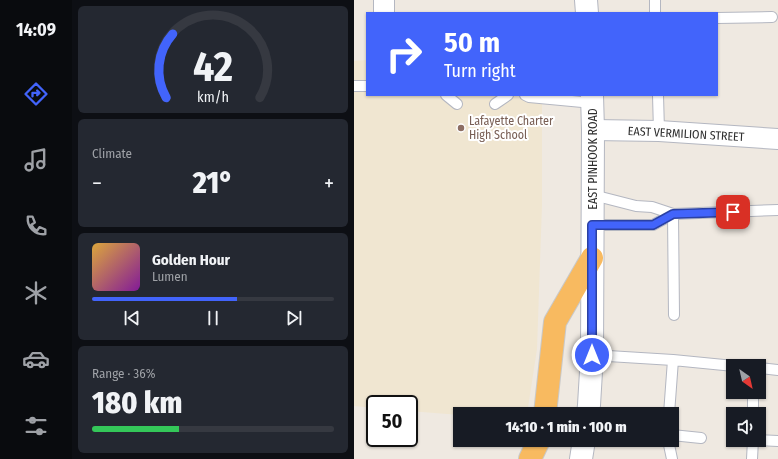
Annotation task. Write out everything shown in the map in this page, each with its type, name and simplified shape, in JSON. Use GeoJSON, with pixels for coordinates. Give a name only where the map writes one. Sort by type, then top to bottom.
{"type":"FeatureCollection","features":[{"type":"Feature","properties":{"kind":"highway"},"geometry":{"type":"LineString","coordinates":[[546,407],[555,322],[592,258]]}},
{"type":"Feature","properties":{"kind":"highway"},"geometry":{"type":"LineString","coordinates":[[530,459],[536,447]]}},
{"type":"Feature","properties":{"kind":"main road"},"geometry":{"type":"LineString","coordinates":[[586,0],[587,12]]}},
{"type":"Feature","properties":{"kind":"main road","name":"EAST PINHOOK ROAD"},"geometry":{"type":"LineString","coordinates":[[588,407],[592,355],[592,99]]}},
{"type":"Feature","properties":{"kind":"main road"},"geometry":{"type":"LineString","coordinates":[[581,459],[583,447]]}},
{"type":"Feature","properties":{"kind":"street"},"geometry":{"type":"LineString","coordinates":[[384,0],[384,12]]}},
{"type":"Feature","properties":{"kind":"street","name":"EAST VERMILION STREET"},"geometry":{"type":"LineString","coordinates":[[593,130],[659,131],[778,139]]}},
{"type":"Feature","properties":{"kind":"lane"},"geometry":{"type":"LineString","coordinates":[[655,0],[655,12]]}},
{"type":"Feature","properties":{"kind":"lane"},"geometry":{"type":"LineString","coordinates":[[718,18],[772,17]]}},
{"type":"Feature","properties":{"kind":"lane"},"geometry":{"type":"LineString","coordinates":[[354,86],[366,86]]}},
{"type":"Feature","properties":{"kind":"lane"},"geometry":{"type":"LineString","coordinates":[[447,96],[457,104]]}},
{"type":"Feature","properties":{"kind":"lane"},"geometry":{"type":"LineString","coordinates":[[495,104],[507,96]]}},
{"type":"Feature","properties":{"kind":"lane"},"geometry":{"type":"LineString","coordinates":[[527,96],[592,99]]}},
{"type":"Feature","properties":{"kind":"lane"},"geometry":{"type":"LineString","coordinates":[[658,96],[659,131]]}},
{"type":"Feature","properties":{"kind":"lane"},"geometry":{"type":"LineString","coordinates":[[593,195],[636,206],[652,207],[673,214],[778,210]]}},
{"type":"Feature","properties":{"kind":"lane"},"geometry":{"type":"LineString","coordinates":[[592,225],[653,225],[673,214]]}},
{"type":"Feature","properties":{"kind":"lane"},"geometry":{"type":"LineString","coordinates":[[673,214],[674,314]]}},
{"type":"Feature","properties":{"kind":"lane"},"geometry":{"type":"LineString","coordinates":[[592,355],[726,365]]}},
{"type":"Feature","properties":{"kind":"lane"},"geometry":{"type":"LineString","coordinates":[[670,407],[673,360]]}},
{"type":"Feature","properties":{"kind":"lane"},"geometry":{"type":"LineString","coordinates":[[766,369],[778,370]]}},
{"type":"Feature","properties":{"kind":"lane"},"geometry":{"type":"LineString","coordinates":[[679,436],[701,438]]}},
{"type":"Feature","properties":{"kind":"lane"},"geometry":{"type":"LineString","coordinates":[[766,440],[778,441]]}},
{"type":"Feature","properties":{"kind":"lane"},"geometry":{"type":"LineString","coordinates":[[669,447],[672,459]]}},
{"type":"Feature","properties":{"kind":"lane"},"geometry":{"type":"LineString","coordinates":[[752,459],[753,447]]}},
{"type":"Feature","properties":{"kind":"shaded area"},"geometry":{"type":"Polygon","coordinates":[[[366,60],[366,96],[542,96],[542,205],[537,349],[528,407],[453,407],[453,414],[418,412],[418,395],[366,395],[366,407],[354,406],[354,61],[366,60]]]}},
{"type":"Feature","properties":{"kind":"place","name":"Lafayette Charter High School"},"geometry":{"type":"Point","coordinates":[461,128]}},
{"type":"Feature","properties":{"kind":"route"},"geometry":{"type":"LineString","coordinates":[[592,355],[592,225],[653,225],[673,214],[733,212]]}}]}
